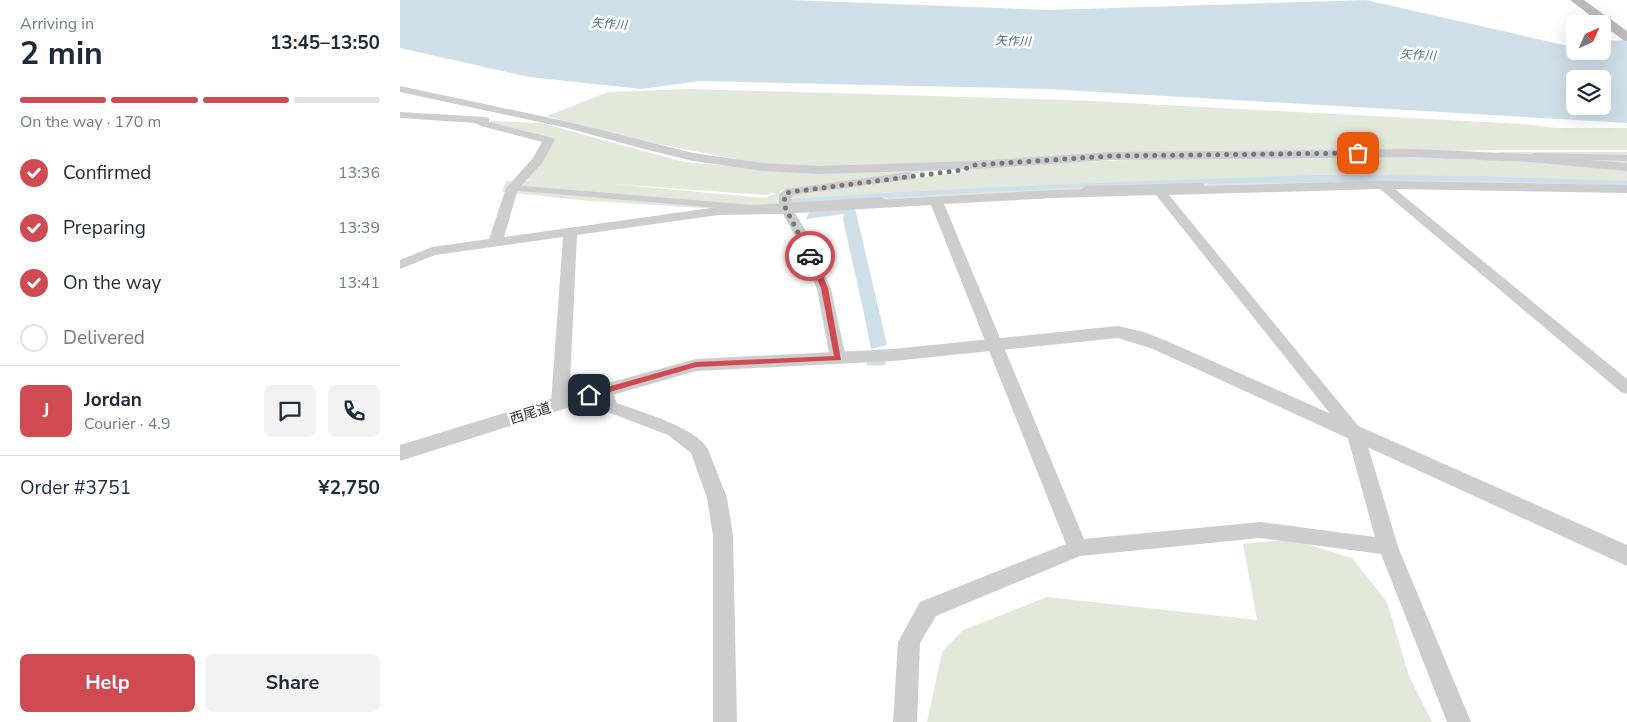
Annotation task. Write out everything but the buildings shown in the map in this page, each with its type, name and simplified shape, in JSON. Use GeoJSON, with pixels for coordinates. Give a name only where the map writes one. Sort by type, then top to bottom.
{"type":"FeatureCollection","features":[{"type":"Feature","properties":{"kind":"main road"},"geometry":{"type":"LineString","coordinates":[[1576,0],[1627,38]]}},
{"type":"Feature","properties":{"kind":"street"},"geometry":{"type":"LineString","coordinates":[[400,89],[550,121],[676,153],[763,167],[820,170],[975,165],[1111,156],[1248,153],[1413,153],[1508,157],[1627,167]]}},
{"type":"Feature","properties":{"kind":"street"},"geometry":{"type":"LineString","coordinates":[[400,115],[550,121]]}},
{"type":"Feature","properties":{"kind":"street"},"geometry":{"type":"LineString","coordinates":[[476,119],[485,124],[549,140],[538,160],[512,188],[495,243]]}},
{"type":"Feature","properties":{"kind":"street"},"geometry":{"type":"LineString","coordinates":[[1508,157],[1516,155],[1627,158]]}},
{"type":"Feature","properties":{"kind":"street"},"geometry":{"type":"LineString","coordinates":[[838,358],[824,288],[802,236],[786,207],[785,194],[962,170],[975,165]]}},
{"type":"Feature","properties":{"kind":"street"},"geometry":{"type":"LineString","coordinates":[[400,264],[432,251],[718,211],[1153,187],[1379,183],[1624,190]]}},
{"type":"Feature","properties":{"kind":"street"},"geometry":{"type":"LineString","coordinates":[[512,188],[753,208],[936,201],[1053,194],[1383,185],[1624,190]]}},
{"type":"Feature","properties":{"kind":"street"},"geometry":{"type":"LineString","coordinates":[[1383,185],[1627,388]]}},
{"type":"Feature","properties":{"kind":"street"},"geometry":{"type":"LineString","coordinates":[[1160,192],[1354,433],[1388,547],[1459,722]]}},
{"type":"Feature","properties":{"kind":"street"},"geometry":{"type":"LineString","coordinates":[[936,201],[1078,548]]}},
{"type":"Feature","properties":{"kind":"street"},"geometry":{"type":"LineString","coordinates":[[560,403],[570,233]]}},
{"type":"Feature","properties":{"kind":"street","name":"西尾道"},"geometry":{"type":"LineString","coordinates":[[400,453],[560,403],[696,365],[893,355],[1118,332],[1137,336],[1627,556]]}},
{"type":"Feature","properties":{"kind":"street"},"geometry":{"type":"LineString","coordinates":[[604,391],[606,402],[611,407],[674,430],[698,449],[717,498],[723,536],[725,722]]}},
{"type":"Feature","properties":{"kind":"street"},"geometry":{"type":"LineString","coordinates":[[904,722],[909,642],[928,608],[1078,548],[1260,530],[1388,547]]}},
{"type":"Feature","properties":{"kind":"shaded area"},"geometry":{"type":"Polygon","coordinates":[[[689,89],[1072,100],[1523,124],[1556,128],[1627,128],[1627,150],[1494,150],[820,167],[752,162],[631,139],[547,116],[608,92],[689,89]]]}},
{"type":"Feature","properties":{"kind":"shaded area"},"geometry":{"type":"Polygon","coordinates":[[[491,121],[541,123],[684,162],[809,173],[954,169],[792,188],[780,191],[776,208],[751,211],[590,201],[502,192],[506,181],[538,180],[522,179],[553,142],[529,132],[489,123],[491,121]],[[614,184],[765,198],[776,193],[764,195],[614,184]]]}},
{"type":"Feature","properties":{"kind":"shaded area"},"geometry":{"type":"Polygon","coordinates":[[[1496,152],[1627,152],[1627,165],[1517,156],[1496,152]]]}},
{"type":"Feature","properties":{"kind":"shaded area"},"geometry":{"type":"Polygon","coordinates":[[[1200,157],[1427,157],[1528,162],[1627,170],[1627,188],[1383,184],[792,208],[790,196],[796,193],[968,171],[981,166],[1200,157]]]}},
{"type":"Feature","properties":{"kind":"shaded area"},"geometry":{"type":"Polygon","coordinates":[[[1290,539],[1352,558],[1387,602],[1409,676],[1432,722],[927,722],[942,652],[963,630],[1047,597],[1257,620],[1243,544],[1290,539]]]}},
{"type":"Feature","properties":{"kind":"water","name":"矢作川"},"geometry":{"type":"Polygon","coordinates":[[[400,0],[790,0],[1048,10],[1366,0],[1566,45],[1566,60],[1611,60],[1611,41],[1627,40],[1627,123],[1046,89],[700,81],[642,89],[529,77],[400,48],[400,0]]]}},
{"type":"Feature","properties":{"kind":"water"},"geometry":{"type":"Polygon","coordinates":[[[1317,175],[1483,176],[1627,181],[1627,186],[1486,181],[1250,183],[1084,187],[790,203],[791,199],[923,191],[1317,175]]]}},
{"type":"Feature","properties":{"kind":"water"},"geometry":{"type":"Polygon","coordinates":[[[855,208],[887,345],[871,349],[843,219],[844,214],[806,219],[809,212],[855,208]]]}},
{"type":"Feature","properties":{"kind":"waterway"},"geometry":{"type":"LineString","coordinates":[[869,363],[883,363]]}},
{"type":"Feature","properties":{"kind":"way so far"},"geometry":{"type":"LineString","coordinates":[[810,256],[802,236],[784,205],[785,194],[790,192],[962,170],[975,165],[1111,156],[1358,153]]}},
{"type":"Feature","properties":{"kind":"route"},"geometry":{"type":"LineString","coordinates":[[589,395],[676,369],[696,365],[720,362],[838,358],[824,288],[810,256]]}}]}
